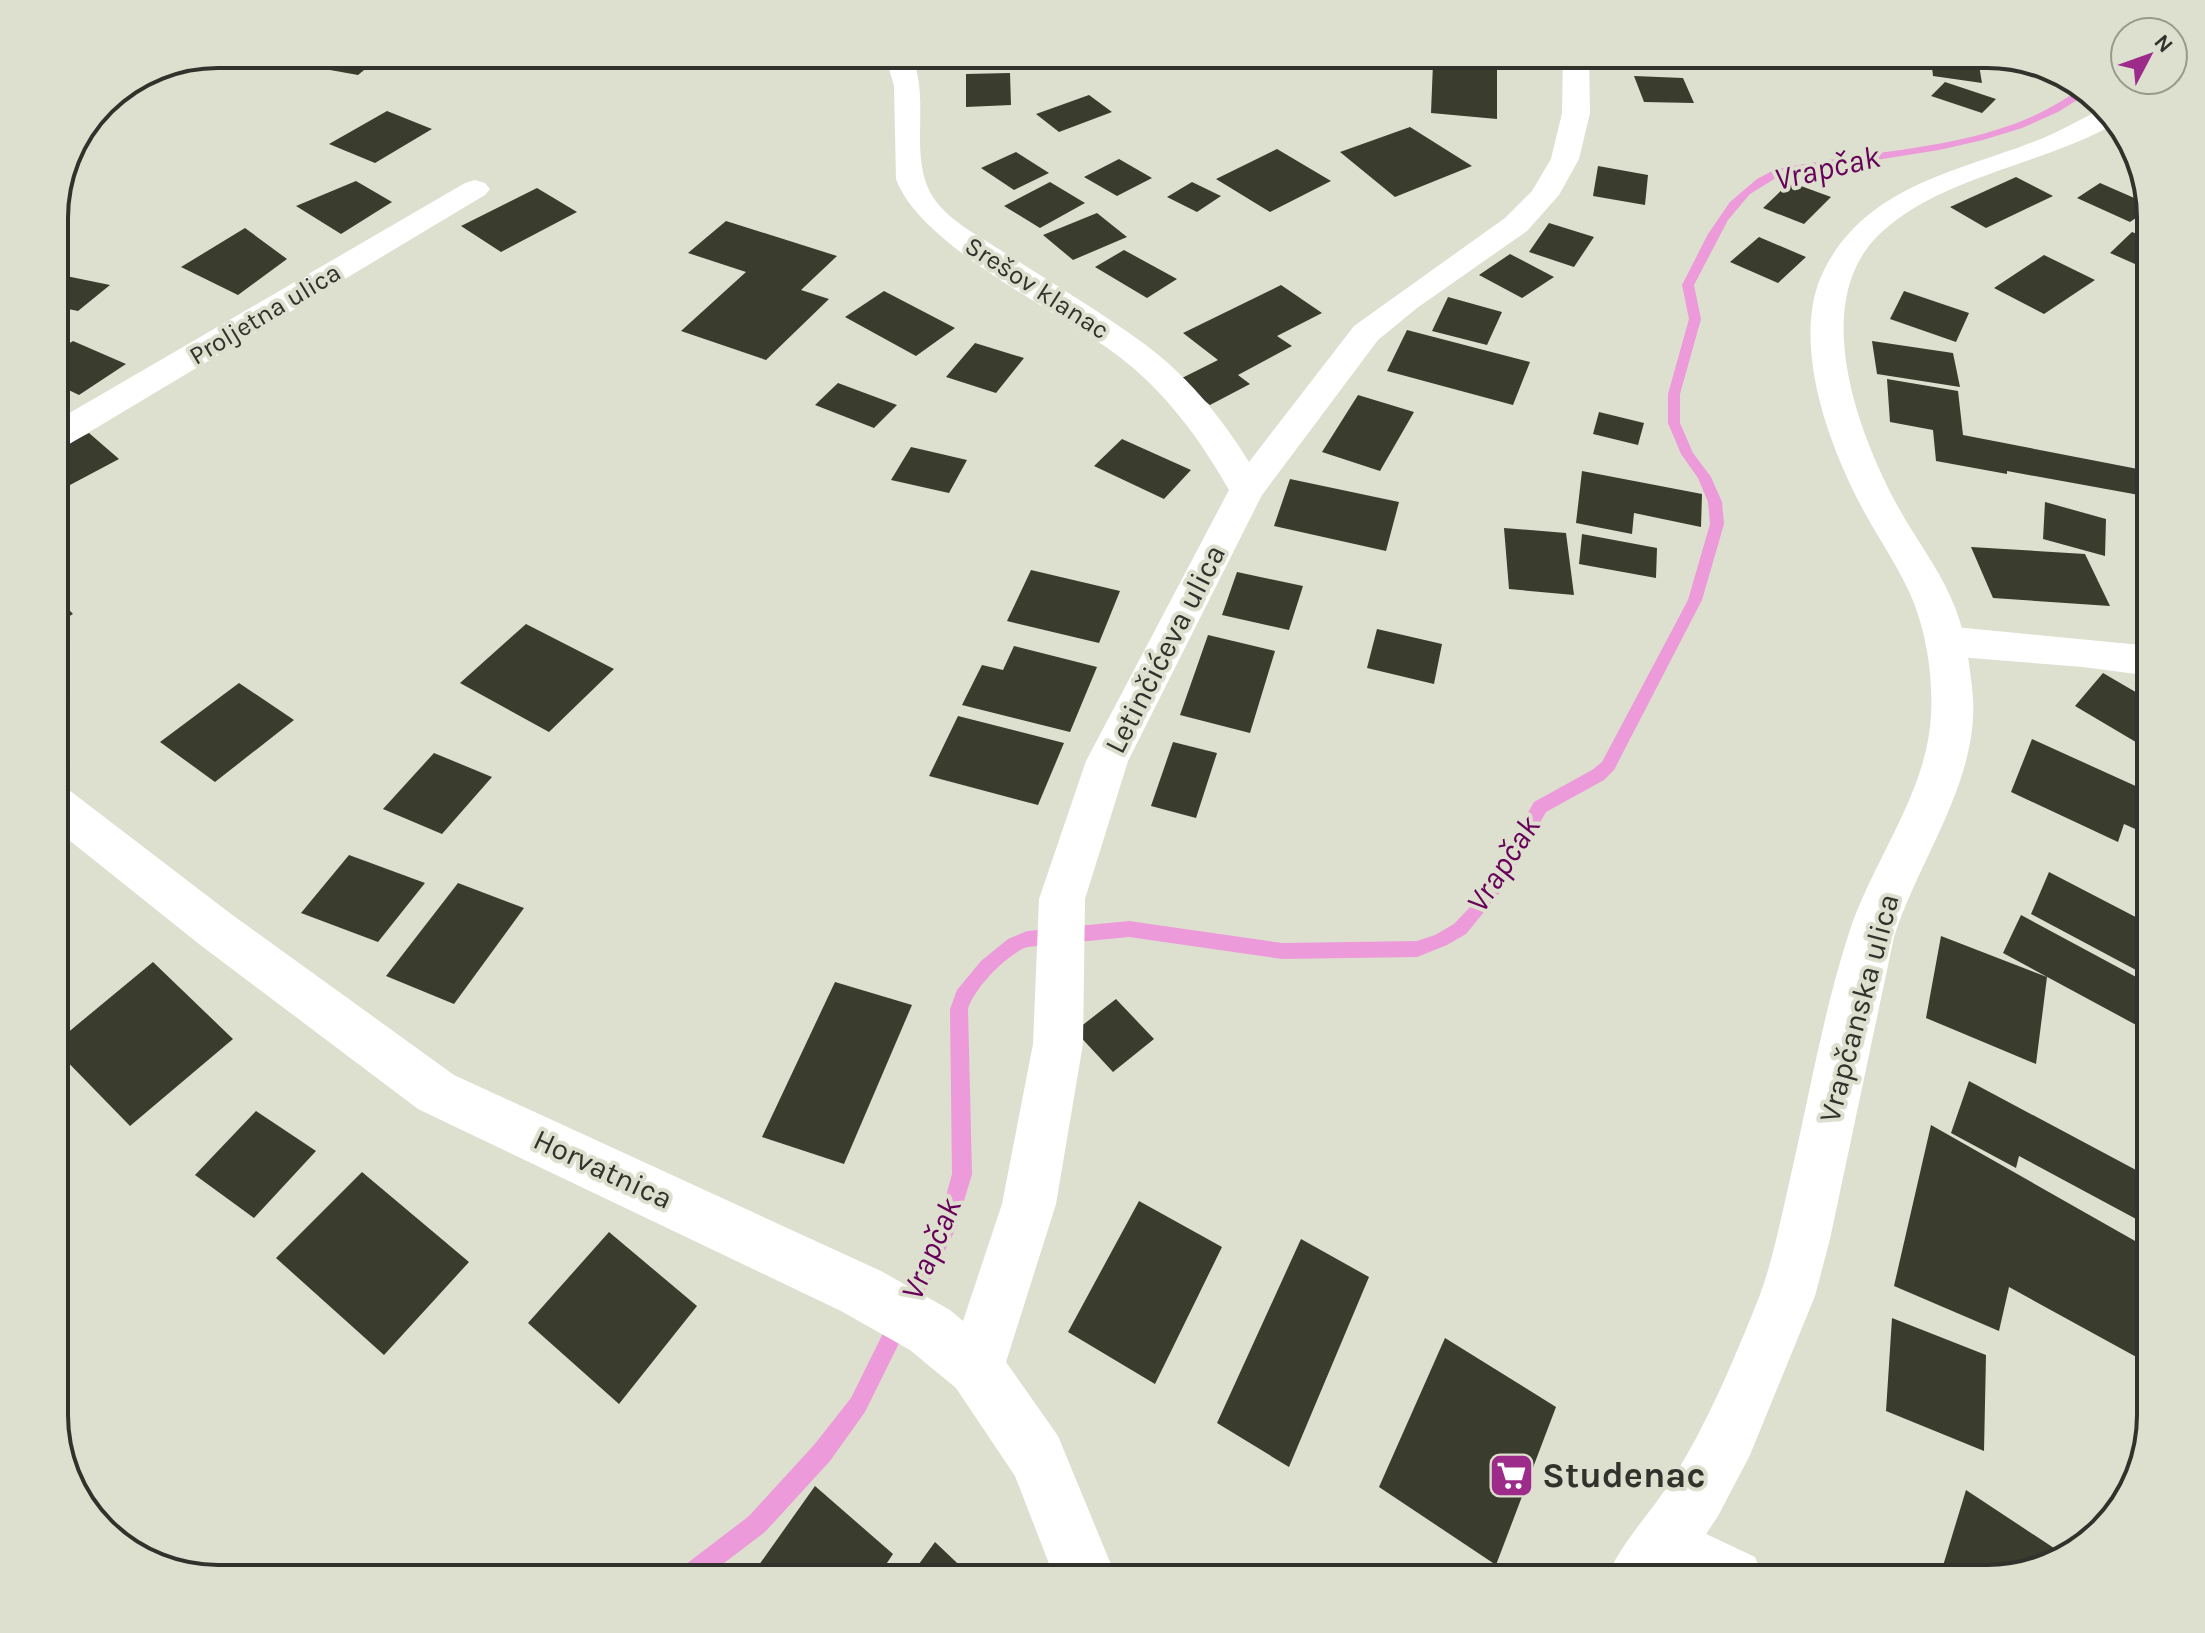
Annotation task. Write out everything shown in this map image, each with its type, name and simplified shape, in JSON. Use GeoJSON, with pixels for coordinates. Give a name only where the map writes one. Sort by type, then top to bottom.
{"type":"FeatureCollection","features":[{"type":"Feature","properties":{"kind":"street","name":"Srešov klanac"},"geometry":{"type":"LineString","coordinates":[[902,68],[907,84],[910,163],[915,191],[929,212],[955,234],[1129,348],[1171,384],[1219,442],[1247,490]]}},
{"type":"Feature","properties":{"kind":"street","name":"Letinčićeva ulica"},"geometry":{"type":"LineString","coordinates":[[976,1368],[1029,1204],[1058,1044],[1062,899],[1107,761],[1247,490],[1366,333],[1385,316],[1487,249],[1539,204],[1560,172],[1572,131],[1579,86],[1577,68]]}},
{"type":"Feature","properties":{"kind":"street","name":"Vrapčanska ulica"},"geometry":{"type":"LineString","coordinates":[[1651,1562],[1741,1417],[1791,1284],[1873,932],[1908,844],[1940,777],[1952,726],[1945,641],[1935,602],[1908,550],[1870,489],[1841,410],[1827,353],[1829,309],[1839,270],[1860,240],[1885,215],[1917,195],[1953,178],[2064,139],[2101,120]]}},
{"type":"Feature","properties":{"kind":"street","name":"Proljetna ulica"},"geometry":{"type":"LineString","coordinates":[[68,430],[475,189]]}},
{"type":"Feature","properties":{"kind":"street"},"geometry":{"type":"LineString","coordinates":[[1945,641],[2137,659]]}},
{"type":"Feature","properties":{"kind":"street","name":"Horvatnica"},"geometry":{"type":"LineString","coordinates":[[68,814],[215,929],[436,1092],[861,1291],[930,1330],[976,1368],[1037,1457],[1080,1565]]}},
{"type":"Feature","properties":{"kind":"building"},"geometry":{"type":"Polygon","coordinates":[[[319,68],[367,68],[358,75],[319,68]]]}},
{"type":"Feature","properties":{"kind":"building"},"geometry":{"type":"Polygon","coordinates":[[[1433,68],[1497,69],[1497,119],[1431,113],[1433,68]]]}},
{"type":"Feature","properties":{"kind":"building"},"geometry":{"type":"Polygon","coordinates":[[[1932,68],[1980,68],[1982,83],[1933,76],[1932,68]]]}},
{"type":"Feature","properties":{"kind":"building"},"geometry":{"type":"Polygon","coordinates":[[[1010,73],[1011,105],[966,107],[966,74],[1010,73]]]}},
{"type":"Feature","properties":{"kind":"building"},"geometry":{"type":"Polygon","coordinates":[[[1634,76],[1683,78],[1694,103],[1644,102],[1634,76]]]}},
{"type":"Feature","properties":{"kind":"building"},"geometry":{"type":"Polygon","coordinates":[[[1945,82],[1996,99],[1982,113],[1931,96],[1945,82]]]}},
{"type":"Feature","properties":{"kind":"building"},"geometry":{"type":"Polygon","coordinates":[[[1089,95],[1112,112],[1059,132],[1036,114],[1089,95]]]}},
{"type":"Feature","properties":{"kind":"building"},"geometry":{"type":"Polygon","coordinates":[[[387,111],[432,129],[375,163],[329,144],[387,111]]]}},
{"type":"Feature","properties":{"kind":"building"},"geometry":{"type":"Polygon","coordinates":[[[1410,127],[1472,166],[1395,197],[1340,152],[1410,127]]]}},
{"type":"Feature","properties":{"kind":"building"},"geometry":{"type":"Polygon","coordinates":[[[1277,149],[1331,181],[1270,212],[1216,179],[1277,149]]]}},
{"type":"Feature","properties":{"kind":"building"},"geometry":{"type":"Polygon","coordinates":[[[1016,152],[1049,173],[1014,190],[981,168],[1016,152]]]}},
{"type":"Feature","properties":{"kind":"building"},"geometry":{"type":"Polygon","coordinates":[[[1119,159],[1152,178],[1117,196],[1084,177],[1119,159]]]}},
{"type":"Feature","properties":{"kind":"building"},"geometry":{"type":"Polygon","coordinates":[[[1598,166],[1648,175],[1645,205],[1593,196],[1598,166]]]}},
{"type":"Feature","properties":{"kind":"building"},"geometry":{"type":"Polygon","coordinates":[[[2016,177],[2053,196],[1986,228],[1950,207],[2016,177]]]}},
{"type":"Feature","properties":{"kind":"building"},"geometry":{"type":"Polygon","coordinates":[[[356,181],[392,202],[341,234],[296,206],[356,181]]]}},
{"type":"Feature","properties":{"kind":"building"},"geometry":{"type":"Polygon","coordinates":[[[1050,182],[1085,203],[1040,228],[1004,206],[1050,182]]]}},
{"type":"Feature","properties":{"kind":"building"},"geometry":{"type":"Polygon","coordinates":[[[1192,182],[1221,196],[1197,212],[1167,197],[1192,182]]]}},
{"type":"Feature","properties":{"kind":"building"},"geometry":{"type":"Polygon","coordinates":[[[1790,182],[1831,197],[1804,224],[1763,208],[1790,182]]]}},
{"type":"Feature","properties":{"kind":"building"},"geometry":{"type":"Polygon","coordinates":[[[2100,183],[2136,199],[2137,217],[2130,222],[2077,198],[2100,183]]]}},
{"type":"Feature","properties":{"kind":"building"},"geometry":{"type":"Polygon","coordinates":[[[537,188],[577,212],[501,252],[461,226],[537,188]]]}},
{"type":"Feature","properties":{"kind":"building"},"geometry":{"type":"Polygon","coordinates":[[[1097,213],[1127,237],[1073,260],[1043,235],[1097,213]]]}},
{"type":"Feature","properties":{"kind":"building"},"geometry":{"type":"Polygon","coordinates":[[[726,221],[837,256],[801,290],[829,299],[766,360],[681,331],[746,272],[688,253],[726,221]]]}},
{"type":"Feature","properties":{"kind":"building"},"geometry":{"type":"Polygon","coordinates":[[[1549,223],[1594,237],[1574,267],[1529,252],[1549,223]]]}},
{"type":"Feature","properties":{"kind":"building"},"geometry":{"type":"Polygon","coordinates":[[[245,228],[287,259],[238,295],[181,267],[245,228]]]}},
{"type":"Feature","properties":{"kind":"building"},"geometry":{"type":"Polygon","coordinates":[[[2132,232],[2137,234],[2137,265],[2110,253],[2132,232]]]}},
{"type":"Feature","properties":{"kind":"building"},"geometry":{"type":"Polygon","coordinates":[[[1759,237],[1806,257],[1778,283],[1730,262],[1759,237]]]}},
{"type":"Feature","properties":{"kind":"building"},"geometry":{"type":"Polygon","coordinates":[[[1124,250],[1177,279],[1147,298],[1095,267],[1124,250]]]}},
{"type":"Feature","properties":{"kind":"building"},"geometry":{"type":"Polygon","coordinates":[[[1510,254],[1554,277],[1522,298],[1479,275],[1510,254]]]}},
{"type":"Feature","properties":{"kind":"building"},"geometry":{"type":"Polygon","coordinates":[[[2044,255],[2095,280],[2044,314],[1994,288],[2044,255]]]}},
{"type":"Feature","properties":{"kind":"building"},"geometry":{"type":"Polygon","coordinates":[[[68,276],[110,285],[78,311],[68,309],[68,276]]]}},
{"type":"Feature","properties":{"kind":"building"},"geometry":{"type":"Polygon","coordinates":[[[1281,285],[1322,313],[1277,336],[1292,346],[1238,375],[1250,384],[1210,405],[1178,380],[1218,360],[1183,333],[1281,285]]]}},
{"type":"Feature","properties":{"kind":"building"},"geometry":{"type":"Polygon","coordinates":[[[884,291],[955,328],[916,356],[845,317],[884,291]]]}},
{"type":"Feature","properties":{"kind":"building"},"geometry":{"type":"Polygon","coordinates":[[[1904,291],[1969,313],[1956,342],[1890,319],[1904,291]]]}},
{"type":"Feature","properties":{"kind":"building"},"geometry":{"type":"Polygon","coordinates":[[[1448,297],[1502,312],[1487,345],[1432,331],[1448,297]]]}},
{"type":"Feature","properties":{"kind":"building"},"geometry":{"type":"Polygon","coordinates":[[[1407,330],[1530,362],[1513,405],[1387,371],[1407,330]]]}},
{"type":"Feature","properties":{"kind":"building"},"geometry":{"type":"Polygon","coordinates":[[[73,341],[126,364],[79,395],[68,390],[68,344],[73,341]]]}},
{"type":"Feature","properties":{"kind":"building"},"geometry":{"type":"Polygon","coordinates":[[[1872,341],[1953,353],[1960,387],[1877,374],[1872,341]]]}},
{"type":"Feature","properties":{"kind":"building"},"geometry":{"type":"Polygon","coordinates":[[[975,343],[1024,358],[996,393],[946,377],[975,343]]]}},
{"type":"Feature","properties":{"kind":"building"},"geometry":{"type":"Polygon","coordinates":[[[1887,379],[1958,391],[1963,435],[2137,469],[2137,495],[1936,461],[1933,430],[1890,422],[1887,379]]]}},
{"type":"Feature","properties":{"kind":"building"},"geometry":{"type":"Polygon","coordinates":[[[838,383],[897,405],[874,428],[815,405],[838,383]]]}},
{"type":"Feature","properties":{"kind":"building"},"geometry":{"type":"Polygon","coordinates":[[[1358,395],[1414,412],[1380,471],[1322,452],[1358,395]]]}},
{"type":"Feature","properties":{"kind":"building"},"geometry":{"type":"Polygon","coordinates":[[[1599,412],[1644,423],[1638,445],[1593,434],[1599,412]]]}},
{"type":"Feature","properties":{"kind":"building"},"geometry":{"type":"Polygon","coordinates":[[[89,433],[119,459],[70,485],[68,444],[89,433]]]}},
{"type":"Feature","properties":{"kind":"building"},"geometry":{"type":"Polygon","coordinates":[[[1122,439],[1191,470],[1164,499],[1094,466],[1122,439]]]}},
{"type":"Feature","properties":{"kind":"building"},"geometry":{"type":"Polygon","coordinates":[[[911,447],[967,460],[949,493],[891,480],[911,447]]]}},
{"type":"Feature","properties":{"kind":"building"},"geometry":{"type":"Polygon","coordinates":[[[1582,471],[1702,494],[1701,527],[1634,513],[1632,534],[1576,523],[1582,471]]]}},
{"type":"Feature","properties":{"kind":"building"},"geometry":{"type":"Polygon","coordinates":[[[1290,479],[1399,502],[1386,551],[1274,526],[1290,479]]]}},
{"type":"Feature","properties":{"kind":"building"},"geometry":{"type":"Polygon","coordinates":[[[2045,502],[2106,519],[2105,556],[2043,539],[2045,502]]]}},
{"type":"Feature","properties":{"kind":"building"},"geometry":{"type":"Polygon","coordinates":[[[1504,528],[1566,533],[1574,595],[1509,589],[1504,528]]]}},
{"type":"Feature","properties":{"kind":"building"},"geometry":{"type":"Polygon","coordinates":[[[1582,534],[1657,548],[1656,578],[1579,564],[1582,534]]]}},
{"type":"Feature","properties":{"kind":"building"},"geometry":{"type":"Polygon","coordinates":[[[1971,547],[2085,554],[2110,606],[1993,598],[1971,547]]]}},
{"type":"Feature","properties":{"kind":"building"},"geometry":{"type":"Polygon","coordinates":[[[1031,570],[1120,591],[1099,643],[1007,621],[1031,570]]]}},
{"type":"Feature","properties":{"kind":"building"},"geometry":{"type":"Polygon","coordinates":[[[1237,572],[1303,586],[1289,630],[1222,615],[1237,572]]]}},
{"type":"Feature","properties":{"kind":"building"},"geometry":{"type":"Polygon","coordinates":[[[526,624],[614,669],[549,732],[460,683],[526,624]]]}},
{"type":"Feature","properties":{"kind":"building"},"geometry":{"type":"Polygon","coordinates":[[[1377,629],[1442,644],[1434,684],[1367,668],[1377,629]]]}},
{"type":"Feature","properties":{"kind":"building"},"geometry":{"type":"Polygon","coordinates":[[[1208,635],[1275,651],[1250,733],[1180,715],[1208,635]]]}},
{"type":"Feature","properties":{"kind":"building"},"geometry":{"type":"Polygon","coordinates":[[[1014,646],[1097,667],[1070,732],[962,705],[982,665],[1003,670],[1014,646]]]}},
{"type":"Feature","properties":{"kind":"building"},"geometry":{"type":"Polygon","coordinates":[[[2103,673],[2137,693],[2137,743],[2075,706],[2103,673]]]}},
{"type":"Feature","properties":{"kind":"building"},"geometry":{"type":"Polygon","coordinates":[[[239,683],[294,720],[215,782],[160,742],[239,683]]]}},
{"type":"Feature","properties":{"kind":"building"},"geometry":{"type":"Polygon","coordinates":[[[958,716],[1064,743],[1038,805],[929,776],[958,716]]]}},
{"type":"Feature","properties":{"kind":"building"},"geometry":{"type":"Polygon","coordinates":[[[2032,739],[2137,787],[2137,830],[2124,824],[2118,842],[2011,792],[2032,739]]]}},
{"type":"Feature","properties":{"kind":"building"},"geometry":{"type":"Polygon","coordinates":[[[1173,742],[1217,753],[1196,818],[1151,806],[1173,742]]]}},
{"type":"Feature","properties":{"kind":"building"},"geometry":{"type":"Polygon","coordinates":[[[434,753],[492,777],[442,834],[383,809],[434,753]]]}},
{"type":"Feature","properties":{"kind":"building"},"geometry":{"type":"Polygon","coordinates":[[[349,855],[425,883],[378,942],[301,913],[349,855]]]}},
{"type":"Feature","properties":{"kind":"building"},"geometry":{"type":"Polygon","coordinates":[[[2049,872],[2137,918],[2137,971],[2031,914],[2049,872]]]}},
{"type":"Feature","properties":{"kind":"building"},"geometry":{"type":"Polygon","coordinates":[[[458,883],[524,908],[454,1004],[386,976],[458,883]]]}},
{"type":"Feature","properties":{"kind":"building"},"geometry":{"type":"Polygon","coordinates":[[[2021,915],[2137,977],[2137,1025],[2003,953],[2021,915]]]}},
{"type":"Feature","properties":{"kind":"building"},"geometry":{"type":"Polygon","coordinates":[[[1941,936],[2047,977],[2036,1064],[1926,1018],[1941,936]]]}},
{"type":"Feature","properties":{"kind":"building"},"geometry":{"type":"Polygon","coordinates":[[[153,962],[233,1039],[130,1126],[68,1062],[68,1032],[153,962]]]}},
{"type":"Feature","properties":{"kind":"building"},"geometry":{"type":"Polygon","coordinates":[[[835,982],[912,1005],[844,1164],[762,1137],[835,982]]]}},
{"type":"Feature","properties":{"kind":"building"},"geometry":{"type":"Polygon","coordinates":[[[1116,999],[1154,1039],[1113,1072],[1075,1031],[1116,999]]]}},
{"type":"Feature","properties":{"kind":"building"},"geometry":{"type":"Polygon","coordinates":[[[1969,1081],[2137,1171],[2137,1219],[2019,1156],[2016,1168],[1951,1133],[1969,1081]]]}},
{"type":"Feature","properties":{"kind":"building"},"geometry":{"type":"Polygon","coordinates":[[[256,1111],[316,1151],[254,1218],[195,1175],[256,1111]]]}},
{"type":"Feature","properties":{"kind":"building"},"geometry":{"type":"Polygon","coordinates":[[[1931,1125],[2137,1242],[2137,1357],[2009,1287],[1999,1331],[1894,1286],[1931,1125]]]}},
{"type":"Feature","properties":{"kind":"building"},"geometry":{"type":"Polygon","coordinates":[[[362,1172],[469,1262],[384,1355],[276,1258],[362,1172]]]}},
{"type":"Feature","properties":{"kind":"building"},"geometry":{"type":"Polygon","coordinates":[[[1139,1201],[1222,1247],[1155,1384],[1068,1332],[1139,1201]]]}},
{"type":"Feature","properties":{"kind":"building"},"geometry":{"type":"Polygon","coordinates":[[[609,1232],[697,1306],[619,1404],[528,1323],[609,1232]]]}},
{"type":"Feature","properties":{"kind":"building"},"geometry":{"type":"Polygon","coordinates":[[[1301,1239],[1369,1277],[1289,1467],[1217,1423],[1301,1239]]]}},
{"type":"Feature","properties":{"kind":"building"},"geometry":{"type":"Polygon","coordinates":[[[1892,1318],[1986,1355],[1984,1451],[1886,1411],[1892,1318]]]}},
{"type":"Feature","properties":{"kind":"building"},"geometry":{"type":"Polygon","coordinates":[[[1445,1338],[1556,1407],[1496,1565],[1379,1487],[1445,1338]]]}},
{"type":"Feature","properties":{"kind":"building"},"geometry":{"type":"Polygon","coordinates":[[[815,1486],[893,1554],[886,1565],[759,1565],[815,1486]]]}},
{"type":"Feature","properties":{"kind":"building"},"geometry":{"type":"Polygon","coordinates":[[[1966,1490],[2055,1549],[2007,1564],[1943,1565],[1966,1490]]]}},
{"type":"Feature","properties":{"kind":"building"},"geometry":{"type":"Polygon","coordinates":[[[935,1542],[959,1565],[918,1565],[935,1542]]]}},
{"type":"Feature","properties":{"kind":"waterway","name":"Vrapčak"},"geometry":{"type":"LineString","coordinates":[[703,1565],[757,1524],[822,1453],[858,1405],[949,1221],[962,1174],[959,1009],[963,996],[987,967],[1014,944],[1027,939],[1129,929],[1282,951],[1417,949],[1460,929],[1496,885],[1540,807],[1598,775],[1608,766],[1695,600],[1717,524],[1715,502],[1704,477],[1687,454],[1674,423],[1674,394],[1695,319],[1688,285],[1733,205],[1760,181],[1778,172],[1980,138],[2018,126],[2075,97]]}},
{"type":"Feature","properties":{"kind":"place","name":"Studenac"},"geometry":{"type":"Point","coordinates":[1511,1475]}}]}
